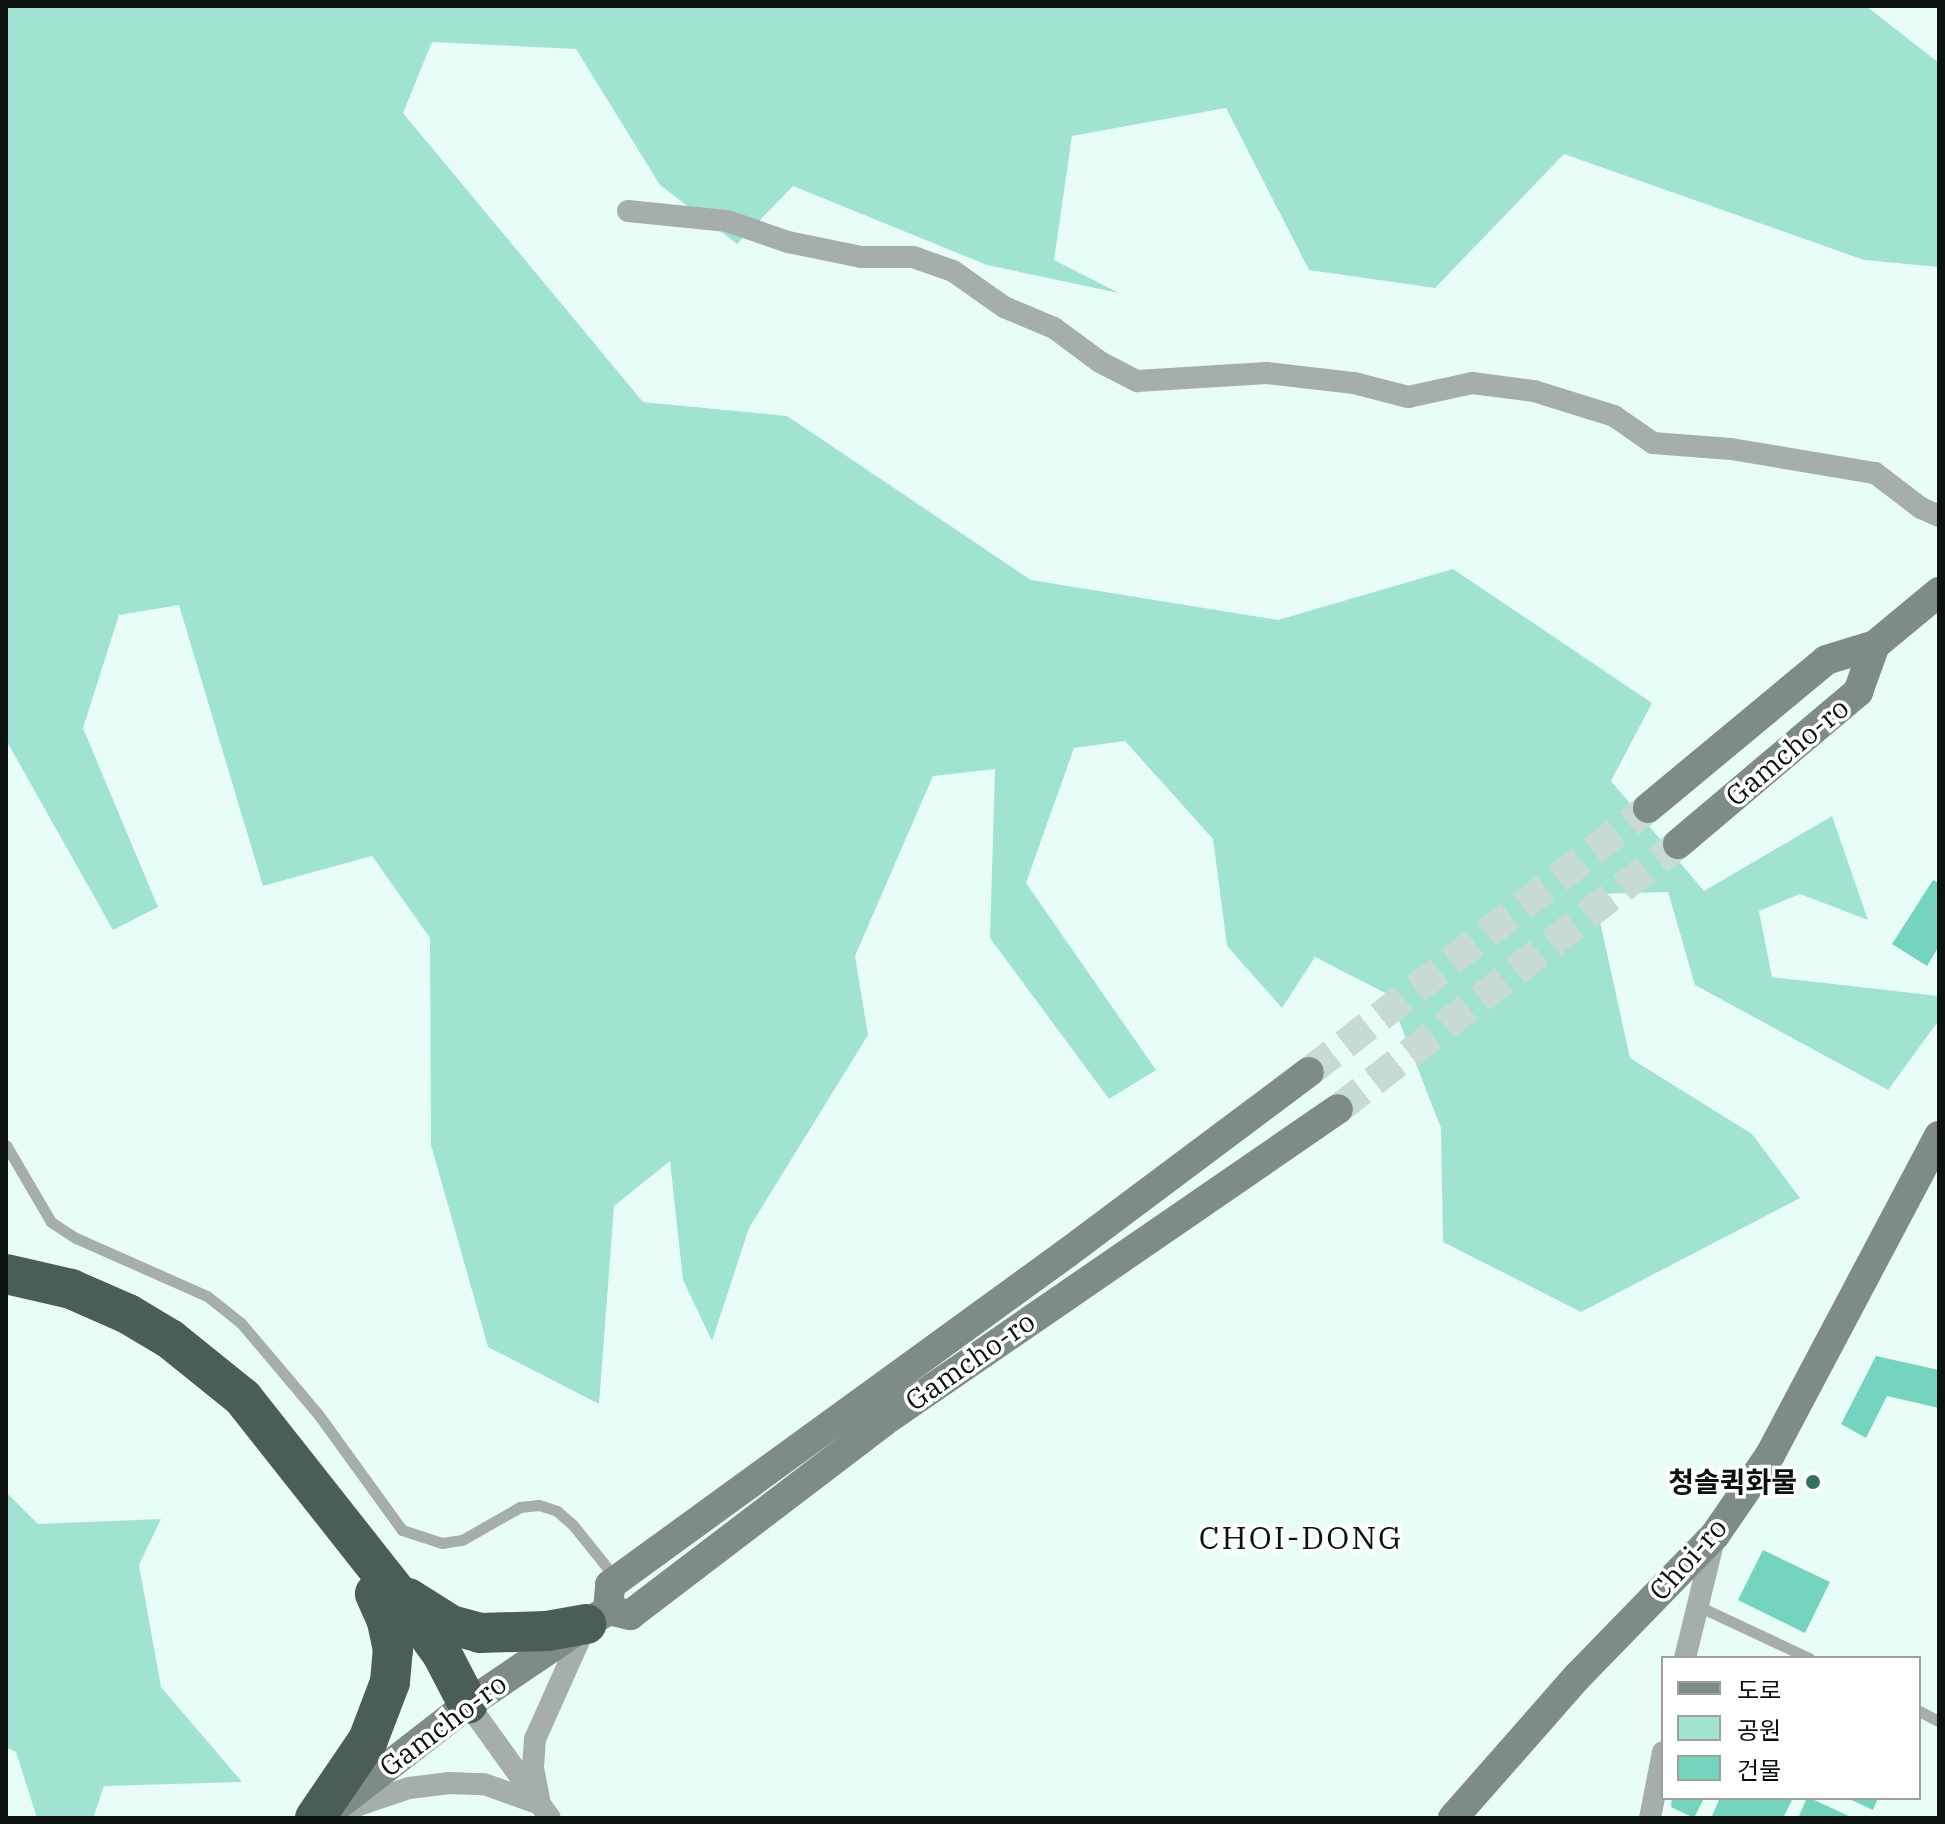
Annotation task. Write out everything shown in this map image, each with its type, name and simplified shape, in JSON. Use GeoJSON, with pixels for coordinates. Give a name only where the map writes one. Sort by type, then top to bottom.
{"type":"FeatureCollection","features":[{"type":"Feature","properties":{"kind":"highway"},"geometry":{"type":"LineString","coordinates":[[6,1274],[71,1289],[128,1314],[211,1371],[243,1398],[277,1438],[383,1590],[425,1659],[468,1704]]}},
{"type":"Feature","properties":{"kind":"highway"},"geometry":{"type":"LineString","coordinates":[[6,1294],[57,1303],[100,1318],[141,1336],[174,1358],[216,1392],[259,1438],[383,1590],[426,1612],[480,1633],[547,1631],[597,1617]]}},
{"type":"Feature","properties":{"kind":"highway"},"geometry":{"type":"LineString","coordinates":[[318,1818],[368,1740],[390,1682],[393,1650],[383,1590]]}},
{"type":"Feature","properties":{"kind":"main road","name":"Gamcho-ro"},"geometry":{"type":"LineString","coordinates":[[1648,808],[1826,660],[1875,645],[1939,592]]}},
{"type":"Feature","properties":{"kind":"main road","name":"Gamcho-ro"},"geometry":{"type":"LineString","coordinates":[[1678,844],[1858,692],[1875,645]]}},
{"type":"Feature","properties":{"kind":"main road","name":"Gamcho-ro"},"geometry":{"type":"LineString","coordinates":[[617,1580],[1067,1253],[1309,1072]]}},
{"type":"Feature","properties":{"kind":"main road","name":"Gamcho-ro"},"geometry":{"type":"LineString","coordinates":[[318,1818],[468,1704],[597,1617],[630,1615],[883,1422],[1338,1109]]}},
{"type":"Feature","properties":{"kind":"main road","name":"Choi-ro"},"geometry":{"type":"LineString","coordinates":[[1453,1818],[1577,1677],[1715,1535],[1770,1455],[1939,1136]]}},
{"type":"Feature","properties":{"kind":"main road"},"geometry":{"type":"LineString","coordinates":[[597,1617],[610,1585],[617,1580]]}},
{"type":"Feature","properties":{"kind":"street"},"geometry":{"type":"LineString","coordinates":[[628,211],[727,221],[788,242],[861,257],[913,257],[953,271],[1004,307],[1054,328],[1100,362],[1137,381],[1267,373],[1354,383],[1408,397],[1472,383],[1534,391],[1614,416],[1653,443],[1731,449],[1875,473],[1921,508],[1939,516]]}},
{"type":"Feature","properties":{"kind":"street"},"geometry":{"type":"LineString","coordinates":[[1686,1656],[1715,1535]]}},
{"type":"Feature","properties":{"kind":"street"},"geometry":{"type":"LineString","coordinates":[[545,1811],[533,1767],[535,1739],[597,1617]]}},
{"type":"Feature","properties":{"kind":"street"},"geometry":{"type":"LineString","coordinates":[[468,1704],[545,1811]]}},
{"type":"Feature","properties":{"kind":"street"},"geometry":{"type":"LineString","coordinates":[[1650,1818],[1661,1762]]}},
{"type":"Feature","properties":{"kind":"street"},"geometry":{"type":"LineString","coordinates":[[327,1818],[354,1805],[409,1788],[448,1783],[484,1784],[545,1811]]}},
{"type":"Feature","properties":{"kind":"lane"},"geometry":{"type":"LineString","coordinates":[[6,1145],[51,1222],[76,1238],[106,1248],[207,1296],[241,1323],[345,1448],[402,1530],[442,1543],[462,1540],[520,1507],[539,1505],[557,1511],[573,1525],[617,1580]]}},
{"type":"Feature","properties":{"kind":"lane"},"geometry":{"type":"LineString","coordinates":[[1698,1606],[1805,1656]]}},
{"type":"Feature","properties":{"kind":"lane"},"geometry":{"type":"LineString","coordinates":[[1921,1712],[1939,1721]]}},
{"type":"Feature","properties":{"kind":"green space"},"geometry":{"type":"Polygon","coordinates":[[[6,6],[1866,6],[1939,63],[1939,267],[1864,260],[1564,154],[1435,288],[1309,270],[1226,108],[1072,136],[1054,260],[1119,293],[987,265],[793,186],[737,244],[660,185],[576,49],[432,42],[403,113],[643,402],[787,416],[1031,580],[1278,620],[1453,569],[1652,703],[1611,781],[1704,891],[1832,816],[1868,920],[1800,894],[1759,911],[1772,977],[1939,996],[1939,1020],[1888,1090],[1695,985],[1668,892],[1594,894],[1630,1058],[1752,1134],[1800,1198],[1581,1312],[1443,1242],[1441,1128],[1389,995],[1315,957],[1282,1008],[1227,946],[1213,839],[1125,741],[1074,748],[1026,883],[1156,1070],[1109,1099],[990,938],[995,769],[933,776],[855,956],[868,1035],[749,1228],[712,1341],[683,1280],[670,1161],[614,1206],[599,1404],[488,1347],[431,1145],[430,938],[372,856],[263,886],[179,605],[119,615],[83,728],[158,907],[113,930],[6,740],[6,6]]]}},
{"type":"Feature","properties":{"kind":"green space"},"geometry":{"type":"Polygon","coordinates":[[[6,1492],[38,1524],[161,1519],[139,1565],[161,1687],[242,1782],[104,1786],[93,1818],[37,1818],[16,1752],[6,1747],[6,1492]]]}},
{"type":"Feature","properties":{"kind":"building"},"geometry":{"type":"Polygon","coordinates":[[[1933,880],[1939,883],[1939,946],[1927,966],[1892,944],[1933,880]]]}},
{"type":"Feature","properties":{"kind":"building"},"geometry":{"type":"Polygon","coordinates":[[[1876,1356],[1939,1370],[1939,1408],[1887,1396],[1866,1438],[1841,1424],[1876,1356]]]}},
{"type":"Feature","properties":{"kind":"building"},"geometry":{"type":"Polygon","coordinates":[[[1763,1550],[1830,1582],[1805,1633],[1738,1600],[1763,1550]]]}},
{"type":"Feature","properties":{"kind":"building"},"geometry":{"type":"Polygon","coordinates":[[[1672,1800],[1703,1800],[1694,1818],[1671,1807],[1672,1800]]]}},
{"type":"Feature","properties":{"kind":"building"},"geometry":{"type":"Polygon","coordinates":[[[1719,1800],[1792,1800],[1783,1818],[1711,1818],[1719,1800]]]}},
{"type":"Feature","properties":{"kind":"building"},"geometry":{"type":"Polygon","coordinates":[[[1806,1800],[1814,1800],[1853,1818],[1798,1818],[1806,1800]]]}},
{"type":"Feature","properties":{"kind":"building"},"geometry":{"type":"Polygon","coordinates":[[[1851,1800],[1877,1800],[1873,1810],[1851,1800]]]}},
{"type":"Feature","properties":{"kind":"tunnel"},"geometry":{"type":"LineString","coordinates":[[1309,1072],[1648,808]]}},
{"type":"Feature","properties":{"kind":"tunnel"},"geometry":{"type":"LineString","coordinates":[[1338,1109],[1678,844]]}},
{"type":"Feature","properties":{"kind":"place","name":"청솔퀵화물"},"geometry":{"type":"Point","coordinates":[1813,1482]}},
{"type":"Feature","properties":{"kind":"district","name":"CHOI-DONG"},"geometry":{"type":"Point","coordinates":[1301,1537]}}]}
